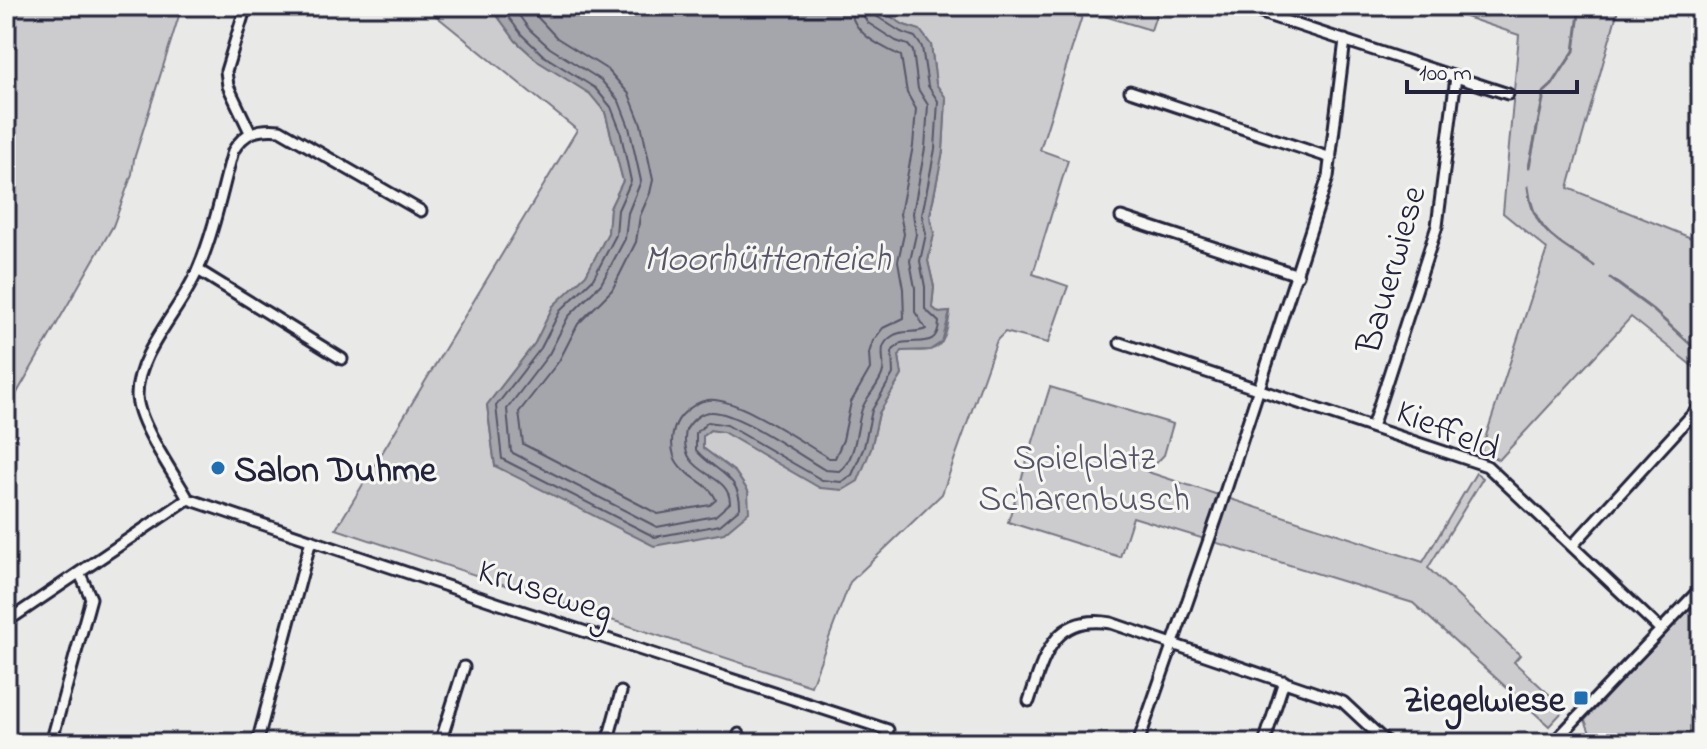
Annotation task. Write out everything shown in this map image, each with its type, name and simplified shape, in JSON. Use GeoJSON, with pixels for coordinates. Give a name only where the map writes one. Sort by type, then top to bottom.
{"type":"FeatureCollection","features":[{"type":"Feature","properties":{"kind":"street"},"geometry":{"type":"LineString","coordinates":[[246,6],[226,71],[228,86],[250,132]]}},
{"type":"Feature","properties":{"kind":"street"},"geometry":{"type":"LineString","coordinates":[[1240,6],[1508,94]]}},
{"type":"Feature","properties":{"kind":"street"},"geometry":{"type":"LineString","coordinates":[[1138,743],[1217,517],[1328,177],[1345,40]]}},
{"type":"Feature","properties":{"kind":"street","name":"Bauerwiese"},"geometry":{"type":"LineString","coordinates":[[1372,427],[1437,226],[1456,77]]}},
{"type":"Feature","properties":{"kind":"street"},"geometry":{"type":"LineString","coordinates":[[1130,91],[1331,158]]}},
{"type":"Feature","properties":{"kind":"street"},"geometry":{"type":"LineString","coordinates":[[6,622],[188,499],[143,420],[137,397],[139,379],[145,362],[198,270],[233,151],[240,140],[250,132],[265,128],[280,130],[421,211]]}},
{"type":"Feature","properties":{"kind":"street"},"geometry":{"type":"LineString","coordinates":[[1121,217],[1298,275]]}},
{"type":"Feature","properties":{"kind":"street"},"geometry":{"type":"LineString","coordinates":[[198,270],[342,359]]}},
{"type":"Feature","properties":{"kind":"street","name":"Kieffeld"},"geometry":{"type":"LineString","coordinates":[[1120,343],[1487,466],[1661,630]]}},
{"type":"Feature","properties":{"kind":"street"},"geometry":{"type":"LineString","coordinates":[[1572,546],[1701,405]]}},
{"type":"Feature","properties":{"kind":"street","name":"Kruseweg"},"geometry":{"type":"LineString","coordinates":[[188,499],[888,730],[884,743]]}},
{"type":"Feature","properties":{"kind":"street"},"geometry":{"type":"LineString","coordinates":[[257,743],[311,540]]}},
{"type":"Feature","properties":{"kind":"street"},"geometry":{"type":"LineString","coordinates":[[51,743],[91,598],[80,574]]}},
{"type":"Feature","properties":{"kind":"street"},"geometry":{"type":"LineString","coordinates":[[1553,743],[1701,588]]}},
{"type":"Feature","properties":{"kind":"street"},"geometry":{"type":"LineString","coordinates":[[1029,701],[1043,657],[1070,626],[1081,621],[1111,623],[1343,702],[1387,743]]}},
{"type":"Feature","properties":{"kind":"street"},"geometry":{"type":"LineString","coordinates":[[440,743],[464,667]]}},
{"type":"Feature","properties":{"kind":"street"},"geometry":{"type":"LineString","coordinates":[[1264,743],[1284,681]]}},
{"type":"Feature","properties":{"kind":"street"},"geometry":{"type":"LineString","coordinates":[[607,743],[621,692]]}},
{"type":"Feature","properties":{"kind":"green space"},"geometry":{"type":"Polygon","coordinates":[[[6,6],[182,6],[132,174],[113,226],[6,412],[6,6]]]}},
{"type":"Feature","properties":{"kind":"green space"},"geometry":{"type":"Polygon","coordinates":[[[424,6],[490,6],[516,41],[539,62],[591,94],[605,112],[623,181],[610,208],[608,233],[586,275],[553,306],[535,343],[487,405],[495,466],[748,491],[736,473],[703,448],[703,436],[710,430],[871,449],[879,413],[902,375],[899,356],[902,351],[935,348],[943,340],[947,329],[950,312],[939,313],[932,307],[934,287],[928,261],[934,234],[930,215],[943,151],[946,99],[936,84],[931,45],[920,30],[867,6],[1159,6],[1151,30],[1084,10],[1040,150],[1068,160],[1033,274],[1068,286],[1048,343],[1005,332],[997,340],[942,494],[850,582],[811,686],[336,529],[577,130],[424,6]]]}},
{"type":"Feature","properties":{"kind":"green space"},"geometry":{"type":"Polygon","coordinates":[[[1433,6],[1619,6],[1568,188],[1701,242],[1701,373],[1631,317],[1499,460],[1481,451],[1547,249],[1503,213],[1519,35],[1433,6]]]}},
{"type":"Feature","properties":{"kind":"green space","name":"Spielplatz Scharenbusch"},"geometry":{"type":"Polygon","coordinates":[[[1050,387],[1173,424],[1164,455],[1148,472],[1423,562],[1476,473],[1483,478],[1428,568],[1520,655],[1514,662],[1565,709],[1549,726],[1413,603],[1133,517],[1120,557],[1008,522],[1050,387]]]}},
{"type":"Feature","properties":{"kind":"green space"},"geometry":{"type":"Polygon","coordinates":[[[1701,596],[1701,743],[1594,743],[1585,720],[1701,596]]]}},
{"type":"Feature","properties":{"kind":"water","name":"Moorhüttenteich"},"geometry":{"type":"Polygon","coordinates":[[[490,6],[867,6],[920,30],[931,45],[936,84],[946,98],[943,151],[930,215],[934,234],[928,261],[934,287],[932,307],[939,313],[950,312],[942,342],[930,350],[902,351],[899,356],[902,375],[879,413],[871,449],[858,481],[843,490],[820,488],[723,432],[710,430],[703,436],[703,448],[735,472],[748,491],[749,512],[724,533],[654,546],[495,466],[487,405],[535,343],[553,306],[586,275],[608,233],[610,208],[623,181],[605,112],[590,94],[539,62],[516,41],[490,6]]]}},
{"type":"Feature","properties":{"kind":"waterway"},"geometry":{"type":"LineString","coordinates":[[1529,167],[1542,94],[1552,85],[1574,51],[1580,6]]}},
{"type":"Feature","properties":{"kind":"waterway"},"geometry":{"type":"LineString","coordinates":[[1528,187],[1531,203],[1542,226],[1594,266]]}},
{"type":"Feature","properties":{"kind":"waterway"},"geometry":{"type":"LineString","coordinates":[[1610,278],[1653,310],[1701,354]]}},
{"type":"Feature","properties":{"kind":"place","name":"Salon Duhme"},"geometry":{"type":"Point","coordinates":[218,468]}},
{"type":"Feature","properties":{"kind":"place","name":"Ziegelwiese"},"geometry":{"type":"Point","coordinates":[1581,698]}}]}
